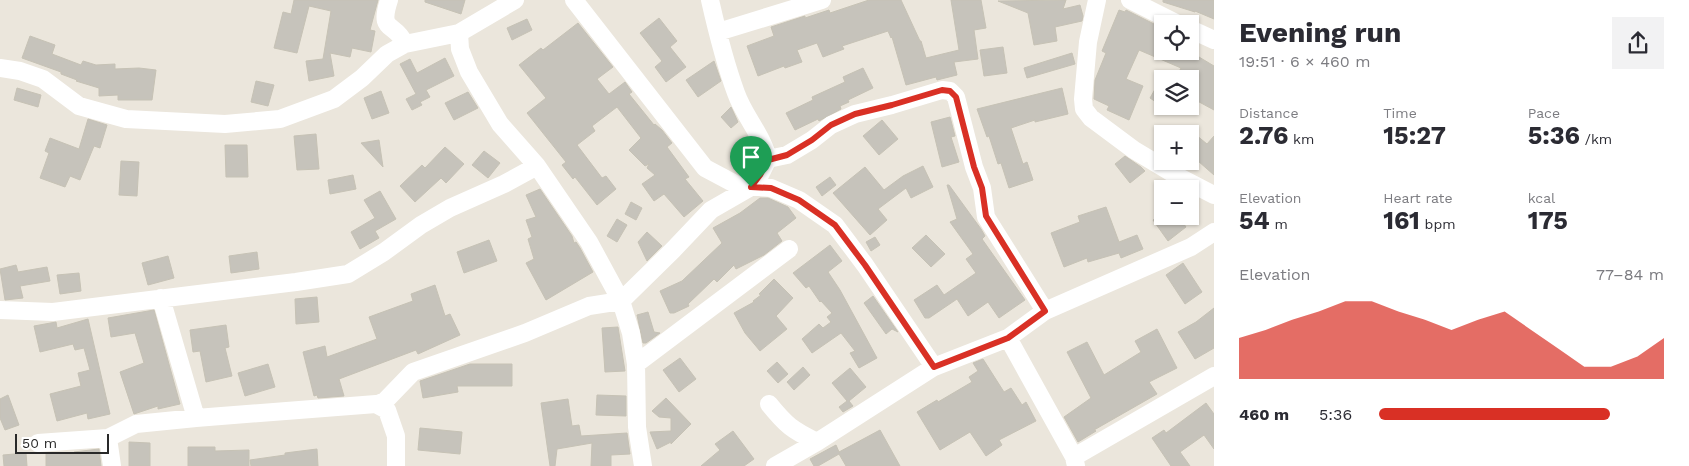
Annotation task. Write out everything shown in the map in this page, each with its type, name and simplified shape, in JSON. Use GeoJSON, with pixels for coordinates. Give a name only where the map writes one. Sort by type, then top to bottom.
{"type":"FeatureCollection","features":[{"type":"Feature","properties":{"kind":"street"},"geometry":{"type":"LineString","coordinates":[[388,0],[384,14],[385,22],[390,29],[402,37],[405,44]]}},
{"type":"Feature","properties":{"kind":"street"},"geometry":{"type":"LineString","coordinates":[[0,68],[20,71],[43,79],[79,106],[126,119],[225,124],[280,119],[334,99],[362,78],[387,54],[405,44],[459,33],[515,0]]}},
{"type":"Feature","properties":{"kind":"street"},"geometry":{"type":"LineString","coordinates":[[574,0],[705,168],[736,185],[771,188],[799,200],[835,225],[865,265],[934,367]]}},
{"type":"Feature","properties":{"kind":"street"},"geometry":{"type":"LineString","coordinates":[[38,443],[108,438],[136,424],[378,404],[385,401],[413,372],[525,333],[589,306],[621,301],[674,250],[711,210],[751,187],[768,160],[765,147],[752,127],[736,95],[710,0]]}},
{"type":"Feature","properties":{"kind":"street"},"geometry":{"type":"LineString","coordinates":[[718,32],[822,0]]}},
{"type":"Feature","properties":{"kind":"street"},"geometry":{"type":"LineString","coordinates":[[1097,0],[1088,42],[1083,100],[1084,109],[1091,118],[1134,150],[1214,195]]}},
{"type":"Feature","properties":{"kind":"street"},"geometry":{"type":"LineString","coordinates":[[1130,0],[1160,15]]}},
{"type":"Feature","properties":{"kind":"street"},"geometry":{"type":"LineString","coordinates":[[459,33],[460,49],[469,72],[500,124],[537,166],[589,242],[621,301],[631,333],[636,364],[637,428],[643,466]]}},
{"type":"Feature","properties":{"kind":"street"},"geometry":{"type":"LineString","coordinates":[[1199,33],[1214,40]]}},
{"type":"Feature","properties":{"kind":"street"},"geometry":{"type":"LineString","coordinates":[[768,160],[787,155],[812,140],[831,125],[855,114],[942,90],[950,91],[956,97],[974,167],[982,188],[986,216],[1045,311]]}},
{"type":"Feature","properties":{"kind":"street"},"geometry":{"type":"LineString","coordinates":[[0,310],[53,312],[348,274],[450,208],[504,184],[537,166]]}},
{"type":"Feature","properties":{"kind":"street"},"geometry":{"type":"LineString","coordinates":[[776,466],[798,460],[817,442],[934,367],[1008,338],[1045,311],[1191,247],[1214,232]]}},
{"type":"Feature","properties":{"kind":"street"},"geometry":{"type":"LineString","coordinates":[[636,364],[789,248]]}},
{"type":"Feature","properties":{"kind":"street"},"geometry":{"type":"LineString","coordinates":[[161,298],[196,418]]}},
{"type":"Feature","properties":{"kind":"street"},"geometry":{"type":"LineString","coordinates":[[1008,338],[1075,462],[1214,376]]}},
{"type":"Feature","properties":{"kind":"street"},"geometry":{"type":"LineString","coordinates":[[378,404],[388,410],[396,436],[396,466]]}},
{"type":"Feature","properties":{"kind":"street"},"geometry":{"type":"LineString","coordinates":[[769,404],[785,424],[817,442]]}},
{"type":"Feature","properties":{"kind":"street"},"geometry":{"type":"LineString","coordinates":[[108,438],[112,466]]}},
{"type":"Feature","properties":{"kind":"building"},"geometry":{"type":"Polygon","coordinates":[[[294,0],[378,0],[370,30],[375,31],[371,52],[352,48],[350,57],[330,53],[334,76],[309,81],[306,61],[323,59],[331,11],[309,6],[297,53],[274,48],[283,12],[291,14],[294,0]]]}},
{"type":"Feature","properties":{"kind":"building"},"geometry":{"type":"Polygon","coordinates":[[[425,0],[465,0],[461,14],[425,2],[425,0]]]}},
{"type":"Feature","properties":{"kind":"building"},"geometry":{"type":"Polygon","coordinates":[[[869,0],[901,0],[921,41],[926,58],[959,50],[951,0],[981,0],[986,28],[974,30],[978,59],[954,62],[957,75],[937,80],[936,77],[906,85],[892,37],[888,31],[842,46],[844,49],[823,57],[817,43],[797,50],[802,62],[785,68],[784,66],[758,76],[747,46],[774,36],[771,27],[829,10],[830,13],[869,0]]]}},
{"type":"Feature","properties":{"kind":"building"},"geometry":{"type":"Polygon","coordinates":[[[1066,0],[1063,9],[1080,5],[1083,16],[1082,21],[1055,27],[1057,41],[1034,45],[1028,13],[998,1],[1066,0]]]}},
{"type":"Feature","properties":{"kind":"building"},"geometry":{"type":"Polygon","coordinates":[[[1163,0],[1214,0],[1214,19],[1195,11],[1163,2],[1163,0]]]}},
{"type":"Feature","properties":{"kind":"building"},"geometry":{"type":"Polygon","coordinates":[[[1119,10],[1125,12],[1126,10],[1154,24],[1154,56],[1139,50],[1126,79],[1143,86],[1129,120],[1107,110],[1109,106],[1094,99],[1095,80],[1106,53],[1102,51],[1119,10]]]}},
{"type":"Feature","properties":{"kind":"building"},"geometry":{"type":"Polygon","coordinates":[[[659,18],[677,41],[670,47],[686,67],[666,82],[655,67],[662,61],[640,33],[659,18]]]}},
{"type":"Feature","properties":{"kind":"building"},"geometry":{"type":"Polygon","coordinates":[[[527,19],[532,30],[512,40],[507,28],[527,19]]]}},
{"type":"Feature","properties":{"kind":"building"},"geometry":{"type":"Polygon","coordinates":[[[578,23],[613,67],[597,79],[609,94],[625,82],[632,92],[629,94],[654,125],[662,130],[672,143],[667,147],[689,177],[685,179],[703,201],[684,217],[664,194],[654,201],[642,184],[655,175],[647,168],[649,164],[645,166],[629,150],[641,138],[617,107],[592,126],[595,131],[577,145],[602,178],[606,176],[616,189],[597,205],[575,177],[573,179],[562,165],[566,162],[527,113],[546,98],[519,65],[541,48],[543,50],[578,23]]]}},
{"type":"Feature","properties":{"kind":"building"},"geometry":{"type":"Polygon","coordinates":[[[30,36],[55,45],[52,54],[81,65],[83,61],[96,65],[115,64],[115,69],[139,68],[156,70],[152,100],[118,100],[118,95],[99,96],[99,88],[76,81],[61,74],[61,72],[22,58],[30,36]]]}},
{"type":"Feature","properties":{"kind":"building"},"geometry":{"type":"Polygon","coordinates":[[[1003,47],[1007,73],[984,76],[980,50],[1003,47]]]}},
{"type":"Feature","properties":{"kind":"building"},"geometry":{"type":"Polygon","coordinates":[[[1072,53],[1075,64],[1027,78],[1024,68],[1072,53]]]}},
{"type":"Feature","properties":{"kind":"building"},"geometry":{"type":"Polygon","coordinates":[[[1199,57],[1214,66],[1214,110],[1199,102],[1199,70],[1180,70],[1181,68],[1162,60],[1199,60],[1199,57]]]}},
{"type":"Feature","properties":{"kind":"building"},"geometry":{"type":"Polygon","coordinates":[[[445,58],[454,76],[426,90],[430,97],[420,102],[422,105],[412,110],[406,99],[416,94],[400,64],[410,59],[417,73],[445,58]]]}},
{"type":"Feature","properties":{"kind":"building"},"geometry":{"type":"Polygon","coordinates":[[[714,61],[721,81],[698,97],[686,80],[714,61]]]}},
{"type":"Feature","properties":{"kind":"building"},"geometry":{"type":"Polygon","coordinates":[[[863,68],[873,88],[848,100],[849,102],[840,106],[841,109],[819,121],[818,119],[795,130],[786,113],[813,100],[812,97],[845,82],[843,77],[863,68]]]}},
{"type":"Feature","properties":{"kind":"building"},"geometry":{"type":"Polygon","coordinates":[[[256,81],[274,85],[268,106],[251,102],[256,81]]]}},
{"type":"Feature","properties":{"kind":"building"},"geometry":{"type":"Polygon","coordinates":[[[17,88],[41,95],[38,107],[14,100],[17,88]]]}},
{"type":"Feature","properties":{"kind":"building"},"geometry":{"type":"Polygon","coordinates":[[[1062,88],[1068,114],[1035,122],[1035,120],[1011,128],[1023,164],[1027,162],[1033,180],[1009,188],[1001,163],[998,164],[989,136],[987,137],[977,109],[1062,88]]]}},
{"type":"Feature","properties":{"kind":"building"},"geometry":{"type":"Polygon","coordinates":[[[381,91],[389,113],[372,119],[364,98],[381,91]]]}},
{"type":"Feature","properties":{"kind":"building"},"geometry":{"type":"Polygon","coordinates":[[[1154,91],[1154,101],[1150,98],[1154,91]]]}},
{"type":"Feature","properties":{"kind":"building"},"geometry":{"type":"Polygon","coordinates":[[[468,92],[478,108],[454,120],[445,103],[468,92]]]}},
{"type":"Feature","properties":{"kind":"building"},"geometry":{"type":"Polygon","coordinates":[[[731,107],[738,122],[731,128],[721,117],[731,107]]]}},
{"type":"Feature","properties":{"kind":"building"},"geometry":{"type":"Polygon","coordinates":[[[950,117],[955,136],[951,137],[959,162],[942,167],[931,122],[950,117]]]}},
{"type":"Feature","properties":{"kind":"building"},"geometry":{"type":"Polygon","coordinates":[[[88,119],[107,125],[100,148],[94,146],[80,180],[70,176],[65,187],[40,178],[49,153],[45,151],[50,138],[79,149],[88,119]]]}},
{"type":"Feature","properties":{"kind":"building"},"geometry":{"type":"Polygon","coordinates":[[[882,120],[898,139],[879,155],[863,136],[882,120]]]}},
{"type":"Feature","properties":{"kind":"building"},"geometry":{"type":"Polygon","coordinates":[[[316,134],[319,169],[297,170],[294,136],[316,134]]]}},
{"type":"Feature","properties":{"kind":"building"},"geometry":{"type":"Polygon","coordinates":[[[1214,136],[1214,175],[1199,162],[1199,137],[1207,144],[1214,136]]]}},
{"type":"Feature","properties":{"kind":"building"},"geometry":{"type":"Polygon","coordinates":[[[379,140],[383,167],[361,143],[379,140]]]}},
{"type":"Feature","properties":{"kind":"building"},"geometry":{"type":"Polygon","coordinates":[[[225,145],[247,145],[248,177],[226,177],[225,145]]]}},
{"type":"Feature","properties":{"kind":"building"},"geometry":{"type":"Polygon","coordinates":[[[445,147],[464,164],[446,183],[441,178],[415,202],[400,186],[422,165],[425,168],[445,147]]]}},
{"type":"Feature","properties":{"kind":"building"},"geometry":{"type":"Polygon","coordinates":[[[484,151],[500,163],[488,178],[472,165],[484,151]]]}},
{"type":"Feature","properties":{"kind":"building"},"geometry":{"type":"Polygon","coordinates":[[[1125,156],[1145,171],[1130,183],[1115,164],[1125,156]]]}},
{"type":"Feature","properties":{"kind":"building"},"geometry":{"type":"Polygon","coordinates":[[[121,161],[139,162],[137,196],[119,195],[121,161]]]}},
{"type":"Feature","properties":{"kind":"building"},"geometry":{"type":"Polygon","coordinates":[[[923,166],[933,187],[911,198],[906,188],[878,209],[887,220],[870,235],[833,193],[865,167],[884,190],[903,176],[923,166]]]}},
{"type":"Feature","properties":{"kind":"building"},"geometry":{"type":"Polygon","coordinates":[[[353,175],[356,189],[330,194],[328,180],[353,175]]]}},
{"type":"Feature","properties":{"kind":"building"},"geometry":{"type":"Polygon","coordinates":[[[830,177],[836,185],[822,196],[816,187],[830,177]]]}},
{"type":"Feature","properties":{"kind":"building"},"geometry":{"type":"Polygon","coordinates":[[[947,185],[949,185],[981,229],[985,236],[982,239],[1025,300],[999,318],[988,302],[968,316],[957,299],[929,318],[925,318],[914,300],[937,285],[944,295],[976,273],[966,259],[973,254],[950,222],[957,219],[947,185]]]}},
{"type":"Feature","properties":{"kind":"building"},"geometry":{"type":"Polygon","coordinates":[[[540,189],[572,236],[574,243],[576,242],[580,248],[593,272],[546,300],[526,263],[534,259],[528,239],[532,237],[526,220],[536,217],[526,195],[540,189]]]}},
{"type":"Feature","properties":{"kind":"building"},"geometry":{"type":"Polygon","coordinates":[[[380,191],[396,219],[375,231],[379,238],[360,249],[351,232],[375,218],[364,200],[380,191]]]}},
{"type":"Feature","properties":{"kind":"building"},"geometry":{"type":"Polygon","coordinates":[[[760,198],[768,198],[788,207],[796,218],[777,233],[782,241],[764,255],[736,269],[734,265],[717,282],[714,279],[688,304],[689,306],[670,313],[660,291],[682,281],[722,243],[713,228],[740,213],[760,198]]]}},
{"type":"Feature","properties":{"kind":"building"},"geometry":{"type":"Polygon","coordinates":[[[631,202],[642,208],[636,220],[625,214],[631,202]]]}},
{"type":"Feature","properties":{"kind":"building"},"geometry":{"type":"Polygon","coordinates":[[[1106,207],[1119,242],[1137,235],[1143,249],[1121,258],[1119,253],[1088,262],[1087,258],[1064,267],[1051,233],[1080,222],[1078,216],[1106,207]]]}},
{"type":"Feature","properties":{"kind":"building"},"geometry":{"type":"Polygon","coordinates":[[[617,219],[627,225],[617,242],[607,236],[617,219]]]}},
{"type":"Feature","properties":{"kind":"building"},"geometry":{"type":"Polygon","coordinates":[[[1157,225],[1185,225],[1186,227],[1168,241],[1157,225]]]}},
{"type":"Feature","properties":{"kind":"building"},"geometry":{"type":"Polygon","coordinates":[[[647,232],[662,246],[647,261],[638,242],[647,232]]]}},
{"type":"Feature","properties":{"kind":"building"},"geometry":{"type":"Polygon","coordinates":[[[926,235],[945,254],[931,267],[912,248],[926,235]]]}},
{"type":"Feature","properties":{"kind":"building"},"geometry":{"type":"Polygon","coordinates":[[[875,237],[880,245],[871,251],[866,242],[875,237]]]}},
{"type":"Feature","properties":{"kind":"building"},"geometry":{"type":"Polygon","coordinates":[[[489,240],[497,261],[464,273],[457,252],[489,240]]]}},
{"type":"Feature","properties":{"kind":"building"},"geometry":{"type":"Polygon","coordinates":[[[830,245],[842,261],[828,272],[840,290],[877,358],[859,368],[850,353],[855,351],[841,333],[812,353],[802,339],[819,324],[823,328],[831,322],[827,317],[832,313],[820,302],[809,286],[806,288],[793,273],[830,245]]]}},
{"type":"Feature","properties":{"kind":"building"},"geometry":{"type":"Polygon","coordinates":[[[257,252],[259,269],[231,273],[229,256],[257,252]]]}},
{"type":"Feature","properties":{"kind":"building"},"geometry":{"type":"Polygon","coordinates":[[[168,256],[174,278],[148,285],[142,263],[168,256]]]}},
{"type":"Feature","properties":{"kind":"building"},"geometry":{"type":"Polygon","coordinates":[[[1183,263],[1202,292],[1185,304],[1166,275],[1183,263]]]}},
{"type":"Feature","properties":{"kind":"building"},"geometry":{"type":"Polygon","coordinates":[[[16,265],[18,272],[47,267],[50,281],[20,286],[23,298],[5,300],[0,269],[16,265]]]}},
{"type":"Feature","properties":{"kind":"building"},"geometry":{"type":"Polygon","coordinates":[[[79,273],[81,291],[60,294],[57,275],[79,273]]]}},
{"type":"Feature","properties":{"kind":"building"},"geometry":{"type":"Polygon","coordinates":[[[774,279],[793,298],[776,316],[787,329],[760,351],[745,333],[734,313],[754,302],[774,279]]]}},
{"type":"Feature","properties":{"kind":"building"},"geometry":{"type":"Polygon","coordinates":[[[435,285],[445,316],[450,314],[460,335],[418,354],[416,350],[339,379],[344,396],[318,398],[317,395],[314,396],[303,352],[325,346],[327,357],[377,339],[369,317],[413,301],[411,294],[435,285]]]}},
{"type":"Feature","properties":{"kind":"building"},"geometry":{"type":"Polygon","coordinates":[[[873,296],[898,332],[892,329],[886,334],[864,303],[873,296]]]}},
{"type":"Feature","properties":{"kind":"building"},"geometry":{"type":"Polygon","coordinates":[[[317,297],[319,322],[296,324],[295,299],[317,297]]]}},
{"type":"Feature","properties":{"kind":"building"},"geometry":{"type":"Polygon","coordinates":[[[1214,308],[1214,348],[1195,359],[1178,332],[1196,322],[1214,308]]]}},
{"type":"Feature","properties":{"kind":"building"},"geometry":{"type":"Polygon","coordinates":[[[154,310],[180,404],[158,409],[158,406],[134,414],[120,372],[144,363],[135,333],[111,337],[108,318],[154,310]]]}},
{"type":"Feature","properties":{"kind":"building"},"geometry":{"type":"Polygon","coordinates":[[[648,312],[654,332],[660,333],[646,343],[643,343],[637,315],[648,312]]]}},
{"type":"Feature","properties":{"kind":"building"},"geometry":{"type":"Polygon","coordinates":[[[88,319],[110,414],[88,419],[87,413],[57,421],[50,394],[81,386],[78,373],[90,370],[84,348],[75,350],[73,344],[40,352],[34,326],[56,322],[57,328],[88,319]]]}},
{"type":"Feature","properties":{"kind":"building"},"geometry":{"type":"Polygon","coordinates":[[[226,325],[229,347],[225,348],[232,376],[206,382],[200,351],[193,352],[190,330],[226,325]]]}},
{"type":"Feature","properties":{"kind":"building"},"geometry":{"type":"Polygon","coordinates":[[[618,327],[625,371],[605,372],[602,328],[618,327]]]}},
{"type":"Feature","properties":{"kind":"building"},"geometry":{"type":"Polygon","coordinates":[[[1157,329],[1177,368],[1149,382],[1157,394],[1094,430],[1096,431],[1078,442],[1064,417],[1091,398],[1067,352],[1087,342],[1104,375],[1141,352],[1135,341],[1157,329]]]}},
{"type":"Feature","properties":{"kind":"building"},"geometry":{"type":"Polygon","coordinates":[[[680,358],[696,379],[679,392],[663,370],[680,358]]]}},
{"type":"Feature","properties":{"kind":"building"},"geometry":{"type":"Polygon","coordinates":[[[983,359],[1004,392],[1011,388],[1022,405],[1026,402],[1036,421],[999,440],[1002,445],[986,456],[970,432],[940,450],[917,412],[972,382],[969,377],[978,371],[973,363],[983,359]]]}},
{"type":"Feature","properties":{"kind":"building"},"geometry":{"type":"Polygon","coordinates":[[[777,362],[788,374],[778,383],[767,371],[777,362]]]}},
{"type":"Feature","properties":{"kind":"building"},"geometry":{"type":"Polygon","coordinates":[[[268,364],[275,387],[245,396],[238,373],[268,364]]]}},
{"type":"Feature","properties":{"kind":"building"},"geometry":{"type":"Polygon","coordinates":[[[470,364],[512,364],[512,386],[457,386],[458,392],[423,398],[420,381],[470,364]]]}},
{"type":"Feature","properties":{"kind":"building"},"geometry":{"type":"Polygon","coordinates":[[[803,367],[810,375],[794,390],[787,382],[803,367]]]}},
{"type":"Feature","properties":{"kind":"building"},"geometry":{"type":"Polygon","coordinates":[[[850,368],[866,387],[849,401],[853,406],[843,412],[839,407],[847,401],[832,383],[850,368]]]}},
{"type":"Feature","properties":{"kind":"building"},"geometry":{"type":"Polygon","coordinates":[[[8,395],[19,425],[5,430],[0,418],[0,399],[8,395]]]}},
{"type":"Feature","properties":{"kind":"building"},"geometry":{"type":"Polygon","coordinates":[[[597,395],[626,396],[626,416],[596,415],[597,395]]]}},
{"type":"Feature","properties":{"kind":"building"},"geometry":{"type":"Polygon","coordinates":[[[666,398],[691,424],[671,444],[671,442],[657,449],[650,432],[671,431],[671,418],[659,417],[652,411],[666,398]]]}},
{"type":"Feature","properties":{"kind":"building"},"geometry":{"type":"Polygon","coordinates":[[[568,399],[572,426],[579,425],[581,436],[627,433],[630,454],[611,455],[611,466],[591,466],[592,443],[557,449],[555,466],[550,466],[541,403],[568,399]]]}},
{"type":"Feature","properties":{"kind":"building"},"geometry":{"type":"Polygon","coordinates":[[[1206,403],[1214,414],[1214,449],[1204,435],[1180,452],[1190,466],[1171,466],[1152,438],[1164,430],[1166,433],[1206,403]]]}},
{"type":"Feature","properties":{"kind":"building"},"geometry":{"type":"Polygon","coordinates":[[[420,428],[462,432],[460,454],[418,450],[420,428]]]}},
{"type":"Feature","properties":{"kind":"building"},"geometry":{"type":"Polygon","coordinates":[[[880,430],[900,466],[846,466],[839,454],[818,466],[814,466],[810,459],[836,445],[839,452],[880,430]]]}},
{"type":"Feature","properties":{"kind":"building"},"geometry":{"type":"Polygon","coordinates":[[[733,431],[754,459],[744,466],[701,466],[720,450],[715,444],[733,431]]]}},
{"type":"Feature","properties":{"kind":"building"},"geometry":{"type":"Polygon","coordinates":[[[129,442],[150,443],[150,466],[129,466],[129,442]]]}},
{"type":"Feature","properties":{"kind":"building"},"geometry":{"type":"Polygon","coordinates":[[[188,447],[215,447],[215,451],[249,450],[249,466],[188,466],[188,447]]]}},
{"type":"Feature","properties":{"kind":"building"},"geometry":{"type":"Polygon","coordinates":[[[99,449],[101,466],[46,466],[46,453],[74,454],[74,452],[99,449]]]}},
{"type":"Feature","properties":{"kind":"building"},"geometry":{"type":"Polygon","coordinates":[[[317,449],[318,466],[251,466],[250,460],[317,449]]]}},
{"type":"Feature","properties":{"kind":"building"},"geometry":{"type":"Polygon","coordinates":[[[26,453],[27,466],[4,466],[3,455],[26,453]]]}},
{"type":"Feature","properties":{"kind":"route"},"geometry":{"type":"LineString","coordinates":[[942,90],[950,91],[956,97],[974,167],[982,188],[986,216],[1045,311],[1008,338],[934,367],[865,265],[835,225],[799,200],[771,188],[751,187],[768,160],[787,155],[812,140],[831,125],[855,114],[942,90]]}}]}
